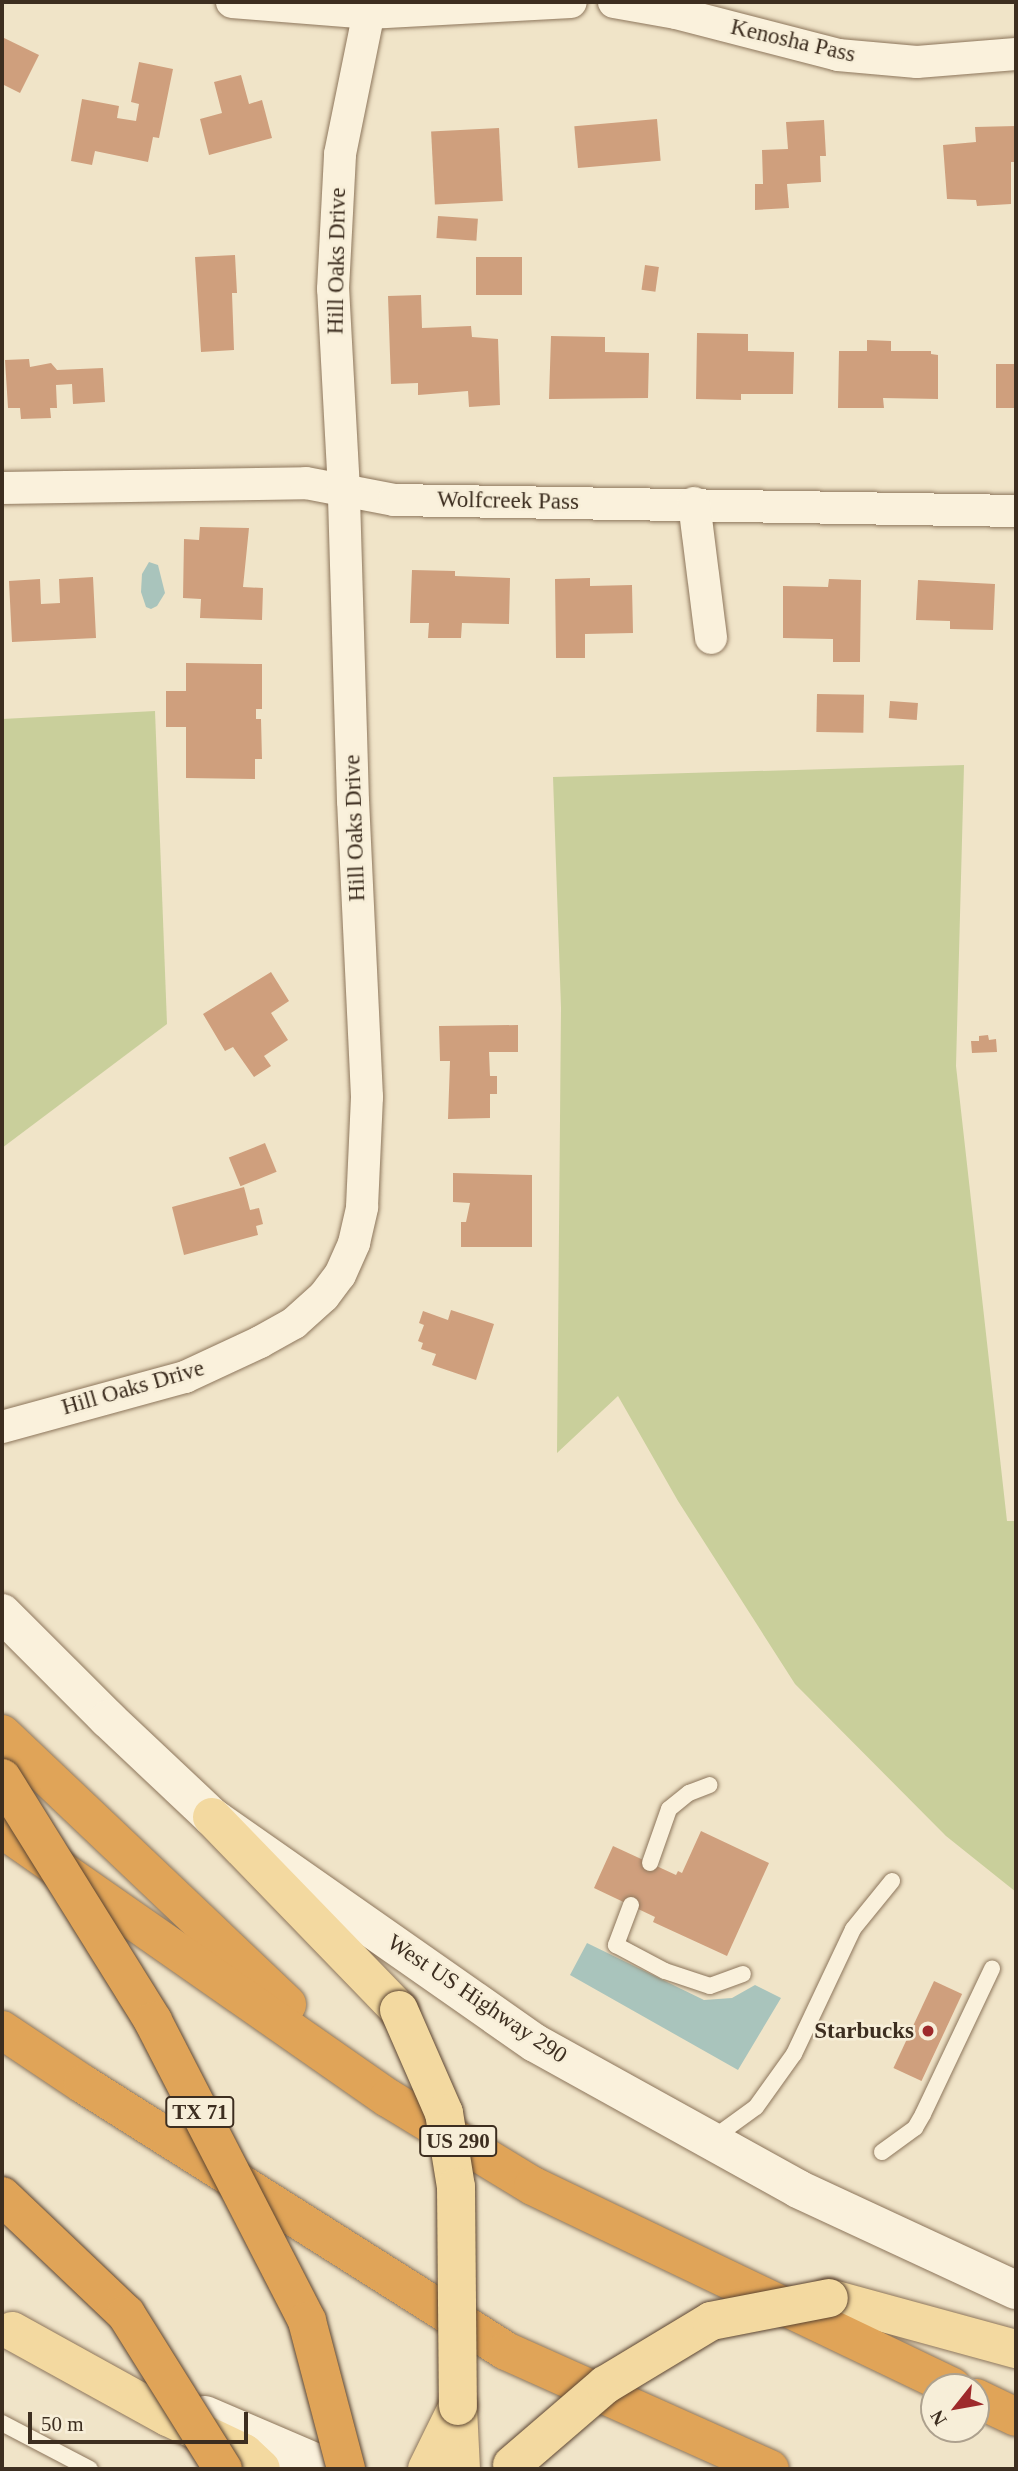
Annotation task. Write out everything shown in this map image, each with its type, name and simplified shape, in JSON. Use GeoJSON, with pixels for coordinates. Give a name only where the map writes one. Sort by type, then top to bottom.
{"type":"FeatureCollection","features":[{"type":"Feature","properties":{"kind":"highway"},"geometry":{"type":"LineString","coordinates":[[2,1734],[388,2098]]}},
{"type":"Feature","properties":{"kind":"highway","name":"TX 71"},"geometry":{"type":"LineString","coordinates":[[2,1778],[153,2021],[307,2321],[346,2469]]}},
{"type":"Feature","properties":{"kind":"highway","name":"US 290"},"geometry":{"type":"LineString","coordinates":[[2,1829],[388,2098],[533,2186],[924,2373]]}},
{"type":"Feature","properties":{"kind":"highway"},"geometry":{"type":"LineString","coordinates":[[2,2029],[83,2084],[506,2351],[767,2468]]}},
{"type":"Feature","properties":{"kind":"highway"},"geometry":{"type":"LineString","coordinates":[[2,2196],[125,2314],[223,2469]]}},
{"type":"Feature","properties":{"kind":"highway"},"geometry":{"type":"LineString","coordinates":[[990,2405],[1016,2417]]}},
{"type":"Feature","properties":{"kind":"main road","name":"West US Highway 290"},"geometry":{"type":"LineString","coordinates":[[2,1613],[108,1719],[212,1816],[535,2042],[798,2189],[1016,2290]]}},
{"type":"Feature","properties":{"kind":"main road"},"geometry":{"type":"LineString","coordinates":[[212,1816],[399,2010],[444,2113],[456,2187],[461,2469]]}},
{"type":"Feature","properties":{"kind":"main road"},"geometry":{"type":"LineString","coordinates":[[511,2468],[605,2385],[711,2321],[829,2298],[1016,2349]]}},
{"type":"Feature","properties":{"kind":"main road"},"geometry":{"type":"LineString","coordinates":[[7,2328],[168,2417],[244,2453],[261,2469]]}},
{"type":"Feature","properties":{"kind":"main road"},"geometry":{"type":"LineString","coordinates":[[7,2328],[331,2469]]}},
{"type":"Feature","properties":{"kind":"main road"},"geometry":{"type":"LineString","coordinates":[[427,2469],[458,2406]]}},
{"type":"Feature","properties":{"kind":"street"},"geometry":{"type":"LineString","coordinates":[[232,2],[369,8],[571,2]]}},
{"type":"Feature","properties":{"kind":"street","name":"Kenosha Pass"},"geometry":{"type":"LineString","coordinates":[[614,2],[676,13],[838,55],[917,62],[1016,54]]}},
{"type":"Feature","properties":{"kind":"street","name":"Hill Oaks Drive"},"geometry":{"type":"LineString","coordinates":[[2,1427],[185,1377],[260,1342],[294,1323],[324,1297],[340,1275],[354,1243],[362,1207],[367,1097],[353,801],[344,489],[332,289],[340,154],[369,8]]}},
{"type":"Feature","properties":{"kind":"street","name":"Wolfcreek Pass"},"geometry":{"type":"LineString","coordinates":[[2,488],[306,482],[394,500],[694,503],[1016,511]]}},
{"type":"Feature","properties":{"kind":"street"},"geometry":{"type":"LineString","coordinates":[[694,503],[710,638]]}},
{"type":"Feature","properties":{"kind":"lane"},"geometry":{"type":"LineString","coordinates":[[650,1863],[669,1809],[689,1793],[710,1784]]}},
{"type":"Feature","properties":{"kind":"lane"},"geometry":{"type":"LineString","coordinates":[[710,2140],[756,2107],[794,2054],[853,1929],[892,1881]]}},
{"type":"Feature","properties":{"kind":"lane"},"geometry":{"type":"LineString","coordinates":[[631,1906],[616,1945],[664,1971],[710,1986],[743,1975]]}},
{"type":"Feature","properties":{"kind":"lane"},"geometry":{"type":"LineString","coordinates":[[882,2152],[915,2129],[992,1969]]}},
{"type":"Feature","properties":{"kind":"lane"},"geometry":{"type":"LineString","coordinates":[[2,2423],[90,2469]]}},
{"type":"Feature","properties":{"kind":"green space"},"geometry":{"type":"Polygon","coordinates":[[[155,711],[167,1024],[2,1148],[2,719],[155,711]]]}},
{"type":"Feature","properties":{"kind":"green space"},"geometry":{"type":"Polygon","coordinates":[[[964,765],[956,1066],[1007,1521],[1016,1521],[1016,1892],[946,1836],[795,1684],[678,1501],[618,1396],[557,1453],[561,1008],[553,777],[964,765]]]}},
{"type":"Feature","properties":{"kind":"water"},"geometry":{"type":"Polygon","coordinates":[[[149,562],[158,565],[165,593],[157,606],[151,609],[146,607],[141,592],[142,574],[149,562]]]}},
{"type":"Feature","properties":{"kind":"water"},"geometry":{"type":"Polygon","coordinates":[[[587,1943],[704,2000],[732,1998],[755,1985],[781,1998],[738,2070],[570,1975],[587,1943]]]}},
{"type":"Feature","properties":{"kind":"building"},"geometry":{"type":"Polygon","coordinates":[[[2,37],[39,55],[20,93],[2,84],[2,37]]]}},
{"type":"Feature","properties":{"kind":"building"},"geometry":{"type":"Polygon","coordinates":[[[139,62],[173,69],[159,138],[153,137],[148,162],[95,151],[92,165],[71,161],[82,99],[119,106],[117,118],[136,121],[139,104],[131,102],[139,62]]]}},
{"type":"Feature","properties":{"kind":"building"},"geometry":{"type":"Polygon","coordinates":[[[241,75],[249,104],[262,100],[272,138],[209,155],[200,119],[222,113],[214,82],[241,75]]]}},
{"type":"Feature","properties":{"kind":"building"},"geometry":{"type":"Polygon","coordinates":[[[657,119],[661,161],[578,168],[574,126],[657,119]]]}},
{"type":"Feature","properties":{"kind":"building"},"geometry":{"type":"Polygon","coordinates":[[[824,120],[826,156],[820,156],[821,182],[787,184],[789,208],[755,210],[755,184],[763,184],[762,150],[788,149],[786,122],[824,120]]]}},
{"type":"Feature","properties":{"kind":"building"},"geometry":{"type":"Polygon","coordinates":[[[1016,126],[1016,162],[1011,162],[1011,204],[977,206],[976,200],[947,199],[943,145],[976,142],[975,127],[1016,126]]]}},
{"type":"Feature","properties":{"kind":"building"},"geometry":{"type":"Polygon","coordinates":[[[499,128],[503,201],[435,204],[431,132],[499,128]]]}},
{"type":"Feature","properties":{"kind":"building"},"geometry":{"type":"Polygon","coordinates":[[[438,216],[478,219],[476,241],[436,238],[438,216]]]}},
{"type":"Feature","properties":{"kind":"building"},"geometry":{"type":"Polygon","coordinates":[[[235,255],[237,293],[232,293],[234,350],[201,352],[195,257],[235,255]]]}},
{"type":"Feature","properties":{"kind":"building"},"geometry":{"type":"Polygon","coordinates":[[[476,257],[522,257],[522,295],[476,295],[476,257]]]}},
{"type":"Feature","properties":{"kind":"building"},"geometry":{"type":"Polygon","coordinates":[[[645,265],[659,267],[655,292],[642,290],[645,265]]]}},
{"type":"Feature","properties":{"kind":"building"},"geometry":{"type":"Polygon","coordinates":[[[421,295],[422,328],[471,326],[472,337],[498,339],[500,405],[469,407],[468,391],[418,395],[418,383],[391,384],[388,296],[421,295]]]}},
{"type":"Feature","properties":{"kind":"building"},"geometry":{"type":"Polygon","coordinates":[[[697,333],[748,334],[748,351],[794,352],[793,394],[741,394],[741,400],[696,399],[697,333]]]}},
{"type":"Feature","properties":{"kind":"building"},"geometry":{"type":"Polygon","coordinates":[[[551,336],[605,337],[605,352],[649,353],[648,398],[549,399],[551,336]]]}},
{"type":"Feature","properties":{"kind":"building"},"geometry":{"type":"Polygon","coordinates":[[[867,340],[891,341],[891,351],[931,351],[931,354],[938,355],[938,399],[883,398],[884,408],[838,408],[839,351],[867,351],[867,340]]]}},
{"type":"Feature","properties":{"kind":"building"},"geometry":{"type":"Polygon","coordinates":[[[29,359],[30,367],[51,363],[57,370],[103,368],[105,402],[73,404],[72,384],[56,385],[57,408],[50,408],[51,418],[21,419],[20,408],[8,408],[5,360],[29,359]]]}},
{"type":"Feature","properties":{"kind":"building"},"geometry":{"type":"Polygon","coordinates":[[[996,364],[1016,364],[1016,408],[996,408],[996,364]]]}},
{"type":"Feature","properties":{"kind":"building"},"geometry":{"type":"Polygon","coordinates":[[[200,527],[249,528],[243,587],[263,588],[262,620],[200,618],[201,599],[183,598],[184,539],[199,540],[200,527]]]}},
{"type":"Feature","properties":{"kind":"building"},"geometry":{"type":"Polygon","coordinates":[[[412,570],[455,571],[455,576],[510,578],[509,624],[462,623],[461,638],[428,638],[429,623],[410,623],[412,570]]]}},
{"type":"Feature","properties":{"kind":"building"},"geometry":{"type":"Polygon","coordinates":[[[93,577],[96,638],[12,642],[9,581],[40,579],[41,604],[60,603],[59,579],[93,577]]]}},
{"type":"Feature","properties":{"kind":"building"},"geometry":{"type":"Polygon","coordinates":[[[590,578],[590,586],[632,585],[633,633],[585,634],[585,658],[556,658],[555,579],[590,578]]]}},
{"type":"Feature","properties":{"kind":"building"},"geometry":{"type":"Polygon","coordinates":[[[829,579],[861,580],[860,662],[833,662],[833,639],[783,638],[783,586],[828,587],[829,579]]]}},
{"type":"Feature","properties":{"kind":"building"},"geometry":{"type":"Polygon","coordinates":[[[918,580],[995,584],[993,630],[950,629],[950,621],[916,620],[918,580]]]}},
{"type":"Feature","properties":{"kind":"building"},"geometry":{"type":"Polygon","coordinates":[[[186,663],[262,664],[262,709],[256,709],[256,719],[261,719],[262,759],[255,759],[255,779],[186,778],[186,727],[166,727],[166,691],[186,691],[186,663]]]}},
{"type":"Feature","properties":{"kind":"building"},"geometry":{"type":"Polygon","coordinates":[[[817,694],[864,695],[863,733],[816,732],[817,694]]]}},
{"type":"Feature","properties":{"kind":"building"},"geometry":{"type":"Polygon","coordinates":[[[890,701],[918,703],[917,720],[889,718],[890,701]]]}},
{"type":"Feature","properties":{"kind":"building"},"geometry":{"type":"Polygon","coordinates":[[[271,972],[289,1001],[271,1013],[288,1040],[264,1056],[271,1066],[254,1077],[233,1047],[225,1051],[203,1014],[271,972]]]}},
{"type":"Feature","properties":{"kind":"building"},"geometry":{"type":"Polygon","coordinates":[[[518,1025],[518,1052],[489,1052],[490,1076],[497,1076],[497,1094],[490,1094],[490,1118],[448,1119],[450,1061],[440,1061],[439,1026],[518,1025]]]}},
{"type":"Feature","properties":{"kind":"building"},"geometry":{"type":"Polygon","coordinates":[[[988,1035],[989,1040],[996,1039],[997,1052],[972,1053],[971,1041],[979,1041],[979,1036],[988,1035]]]}},
{"type":"Feature","properties":{"kind":"building"},"geometry":{"type":"Polygon","coordinates":[[[265,1143],[277,1172],[240,1186],[229,1158],[265,1143]]]}},
{"type":"Feature","properties":{"kind":"building"},"geometry":{"type":"Polygon","coordinates":[[[453,1173],[532,1175],[532,1247],[461,1247],[461,1222],[466,1222],[470,1203],[453,1202],[453,1173]]]}},
{"type":"Feature","properties":{"kind":"building"},"geometry":{"type":"Polygon","coordinates":[[[244,1187],[250,1210],[259,1208],[263,1224],[256,1226],[258,1235],[184,1255],[172,1207],[244,1187]]]}},
{"type":"Feature","properties":{"kind":"building"},"geometry":{"type":"Polygon","coordinates":[[[451,1310],[494,1324],[476,1380],[432,1365],[436,1354],[421,1349],[423,1343],[418,1341],[424,1325],[419,1323],[423,1311],[448,1320],[451,1310]]]}},
{"type":"Feature","properties":{"kind":"building"},"geometry":{"type":"Polygon","coordinates":[[[701,1831],[769,1863],[727,1956],[653,1922],[655,1917],[594,1888],[613,1846],[676,1875],[678,1871],[682,1873],[701,1831]]]}},
{"type":"Feature","properties":{"kind":"building","name":"Starbucks"},"geometry":{"type":"Polygon","coordinates":[[[934,1981],[962,1994],[922,2081],[893,2068],[934,1981]]]}},
{"type":"Feature","properties":{"kind":"place","name":"Starbucks"},"geometry":{"type":"Point","coordinates":[928,2031]}}]}
